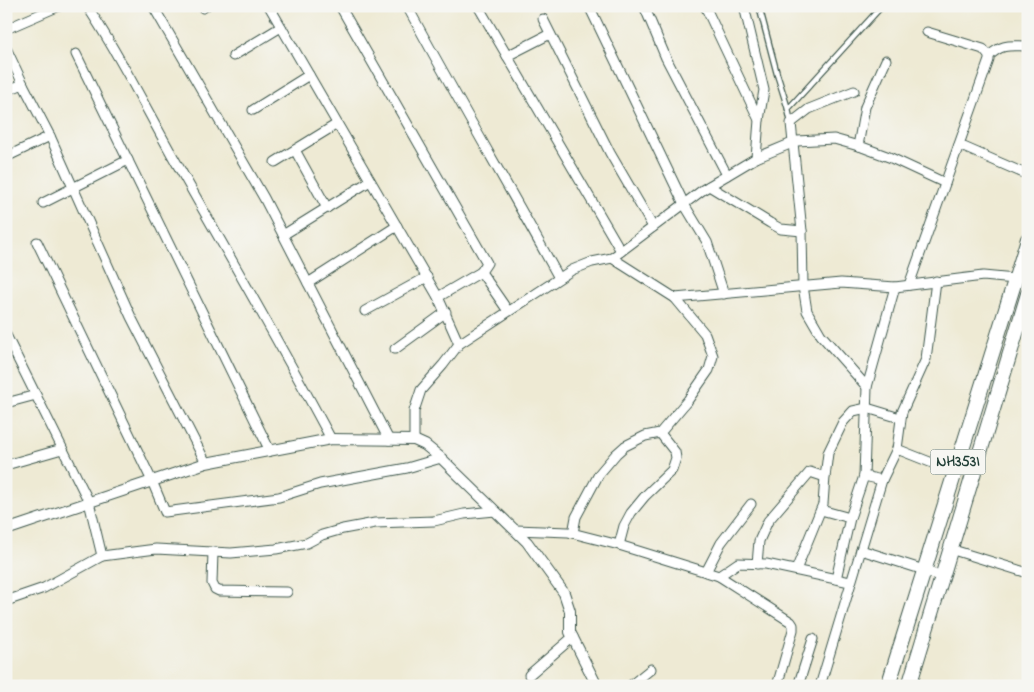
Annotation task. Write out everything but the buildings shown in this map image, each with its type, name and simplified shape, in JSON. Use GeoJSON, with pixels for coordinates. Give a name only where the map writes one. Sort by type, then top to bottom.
{"type":"FeatureCollection","features":[{"type":"Feature","properties":{"kind":"highway","name":"NH353I"},"geometry":{"type":"LineString","coordinates":[[888,686],[1028,238]]}},
{"type":"Feature","properties":{"kind":"highway","name":"NH353I"},"geometry":{"type":"LineString","coordinates":[[909,686],[1028,294]]}},
{"type":"Feature","properties":{"kind":"street"},"geometry":{"type":"LineString","coordinates":[[6,30],[59,6]]}},
{"type":"Feature","properties":{"kind":"street"},"geometry":{"type":"LineString","coordinates":[[88,6],[105,32],[172,155],[280,344],[331,439]]}},
{"type":"Feature","properties":{"kind":"street"},"geometry":{"type":"LineString","coordinates":[[153,6],[259,189],[390,440]]}},
{"type":"Feature","properties":{"kind":"street"},"geometry":{"type":"LineString","coordinates":[[269,6],[438,297],[459,344]]}},
{"type":"Feature","properties":{"kind":"street"},"geometry":{"type":"LineString","coordinates":[[340,6],[487,263],[481,272],[438,297]]}},
{"type":"Feature","properties":{"kind":"street"},"geometry":{"type":"LineString","coordinates":[[407,6],[559,278]]}},
{"type":"Feature","properties":{"kind":"street"},"geometry":{"type":"LineString","coordinates":[[478,6],[621,251]]}},
{"type":"Feature","properties":{"kind":"street"},"geometry":{"type":"LineString","coordinates":[[590,6],[684,204],[710,248],[724,294]]}},
{"type":"Feature","properties":{"kind":"street"},"geometry":{"type":"LineString","coordinates":[[644,6],[666,58],[727,175]]}},
{"type":"Feature","properties":{"kind":"street"},"geometry":{"type":"LineString","coordinates":[[705,6],[759,120]]}},
{"type":"Feature","properties":{"kind":"street"},"geometry":{"type":"LineString","coordinates":[[744,6],[764,90],[756,158]]}},
{"type":"Feature","properties":{"kind":"street"},"geometry":{"type":"LineString","coordinates":[[543,20],[610,153],[653,227]]}},
{"type":"Feature","properties":{"kind":"street"},"geometry":{"type":"LineString","coordinates":[[233,56],[281,27]]}},
{"type":"Feature","properties":{"kind":"street"},"geometry":{"type":"LineString","coordinates":[[928,32],[983,49],[989,56]]}},
{"type":"Feature","properties":{"kind":"street"},"geometry":{"type":"LineString","coordinates":[[507,56],[550,34]]}},
{"type":"Feature","properties":{"kind":"street"},"geometry":{"type":"LineString","coordinates":[[909,285],[989,56],[996,49],[1003,46],[1028,46]]}},
{"type":"Feature","properties":{"kind":"street"},"geometry":{"type":"LineString","coordinates":[[6,48],[50,136],[131,318],[206,463]]}},
{"type":"Feature","properties":{"kind":"street"},"geometry":{"type":"LineString","coordinates":[[76,54],[270,451]]}},
{"type":"Feature","properties":{"kind":"street"},"geometry":{"type":"LineString","coordinates":[[858,146],[865,107],[886,60]]}},
{"type":"Feature","properties":{"kind":"street"},"geometry":{"type":"LineString","coordinates":[[253,110],[309,75]]}},
{"type":"Feature","properties":{"kind":"street"},"geometry":{"type":"LineString","coordinates":[[6,91],[23,84]]}},
{"type":"Feature","properties":{"kind":"street"},"geometry":{"type":"LineString","coordinates":[[854,91],[809,109],[790,123],[802,231],[803,286],[806,311],[821,335],[866,387]]}},
{"type":"Feature","properties":{"kind":"street"},"geometry":{"type":"LineString","coordinates":[[275,162],[337,124]]}},
{"type":"Feature","properties":{"kind":"street"},"geometry":{"type":"LineString","coordinates":[[6,157],[50,136]]}},
{"type":"Feature","properties":{"kind":"street"},"geometry":{"type":"LineString","coordinates":[[414,440],[414,411],[421,390],[459,344],[508,310],[572,270],[592,262],[612,258],[709,186],[756,158],[792,142],[834,139],[889,157],[945,183]]}},
{"type":"Feature","properties":{"kind":"street"},"geometry":{"type":"LineString","coordinates":[[958,146],[1028,175]]}},
{"type":"Feature","properties":{"kind":"street"},"geometry":{"type":"LineString","coordinates":[[295,150],[327,208]]}},
{"type":"Feature","properties":{"kind":"street"},"geometry":{"type":"LineString","coordinates":[[43,203],[128,160]]}},
{"type":"Feature","properties":{"kind":"street"},"geometry":{"type":"LineString","coordinates":[[283,235],[370,181]]}},
{"type":"Feature","properties":{"kind":"street"},"geometry":{"type":"LineString","coordinates":[[709,186],[781,229],[802,231]]}},
{"type":"Feature","properties":{"kind":"street"},"geometry":{"type":"LineString","coordinates":[[308,283],[396,226]]}},
{"type":"Feature","properties":{"kind":"street"},"geometry":{"type":"LineString","coordinates":[[37,242],[152,481],[165,512],[278,497],[320,484],[407,468],[441,458]]}},
{"type":"Feature","properties":{"kind":"street"},"geometry":{"type":"LineString","coordinates":[[573,533],[576,517],[599,474],[616,454],[626,446],[645,436],[660,433],[688,400],[709,370],[712,356],[704,334],[675,298],[612,258]]}},
{"type":"Feature","properties":{"kind":"street"},"geometry":{"type":"LineString","coordinates":[[481,272],[508,310]]}},
{"type":"Feature","properties":{"kind":"street"},"geometry":{"type":"LineString","coordinates":[[675,298],[841,283],[895,287],[983,276],[1015,279]]}},
{"type":"Feature","properties":{"kind":"street"},"geometry":{"type":"LineString","coordinates":[[365,311],[426,277]]}},
{"type":"Feature","properties":{"kind":"street"},"geometry":{"type":"LineString","coordinates":[[820,686],[882,480],[897,449],[900,418],[926,359],[936,281]]}},
{"type":"Feature","properties":{"kind":"street"},"geometry":{"type":"LineString","coordinates":[[836,579],[850,518],[864,476],[866,387],[895,287]]}},
{"type":"Feature","properties":{"kind":"street"},"geometry":{"type":"LineString","coordinates":[[395,349],[446,312]]}},
{"type":"Feature","properties":{"kind":"street"},"geometry":{"type":"LineString","coordinates":[[6,335],[8,345],[36,395],[89,502],[102,556]]}},
{"type":"Feature","properties":{"kind":"street"},"geometry":{"type":"LineString","coordinates":[[6,403],[36,395]]}},
{"type":"Feature","properties":{"kind":"street"},"geometry":{"type":"LineString","coordinates":[[796,570],[821,510],[828,453],[843,422],[853,410],[867,408],[900,418]]}},
{"type":"Feature","properties":{"kind":"street"},"geometry":{"type":"LineString","coordinates":[[619,545],[624,526],[631,513],[645,496],[672,470],[676,458],[675,452],[660,433]]}},
{"type":"Feature","properties":{"kind":"street"},"geometry":{"type":"LineString","coordinates":[[6,530],[206,463],[331,439],[414,440],[425,445],[441,458],[527,542],[564,593],[570,611],[570,632],[597,686]]}},
{"type":"Feature","properties":{"kind":"street"},"geometry":{"type":"LineString","coordinates":[[6,465],[62,449]]}},
{"type":"Feature","properties":{"kind":"street"},"geometry":{"type":"LineString","coordinates":[[897,449],[955,472]]}},
{"type":"Feature","properties":{"kind":"street"},"geometry":{"type":"LineString","coordinates":[[757,564],[759,541],[768,521],[810,472],[824,477]]}},
{"type":"Feature","properties":{"kind":"street"},"geometry":{"type":"LineString","coordinates":[[864,476],[882,480]]}},
{"type":"Feature","properties":{"kind":"street"},"geometry":{"type":"LineString","coordinates":[[706,572],[721,543],[751,504]]}},
{"type":"Feature","properties":{"kind":"street"},"geometry":{"type":"LineString","coordinates":[[821,510],[850,518]]}},
{"type":"Feature","properties":{"kind":"street"},"geometry":{"type":"LineString","coordinates":[[6,601],[44,588],[102,556],[156,549],[231,553],[276,549],[307,543],[322,535],[343,529],[375,523],[434,520],[464,514],[495,511]]}},
{"type":"Feature","properties":{"kind":"street"},"geometry":{"type":"LineString","coordinates":[[516,530],[573,533],[719,576],[793,625],[777,684],[790,686]]}},
{"type":"Feature","properties":{"kind":"street"},"geometry":{"type":"LineString","coordinates":[[950,549],[1028,573]]}},
{"type":"Feature","properties":{"kind":"street"},"geometry":{"type":"LineString","coordinates":[[861,550],[941,577]]}},
{"type":"Feature","properties":{"kind":"street"},"geometry":{"type":"LineString","coordinates":[[213,552],[212,583],[215,589],[219,591],[287,592]]}},
{"type":"Feature","properties":{"kind":"street"},"geometry":{"type":"LineString","coordinates":[[719,576],[738,564],[766,564],[850,582]]}},
{"type":"Feature","properties":{"kind":"street"},"geometry":{"type":"LineString","coordinates":[[529,675],[573,637]]}},
{"type":"Feature","properties":{"kind":"street"},"geometry":{"type":"LineString","coordinates":[[795,686],[799,683],[813,639]]}},
{"type":"Feature","properties":{"kind":"street"},"geometry":{"type":"LineString","coordinates":[[630,686],[651,669]]}},
{"type":"Feature","properties":{"kind":"lane"},"geometry":{"type":"LineString","coordinates":[[759,6],[788,109],[790,123]]}},
{"type":"Feature","properties":{"kind":"lane"},"geometry":{"type":"LineString","coordinates":[[788,109],[882,6]]}}]}
